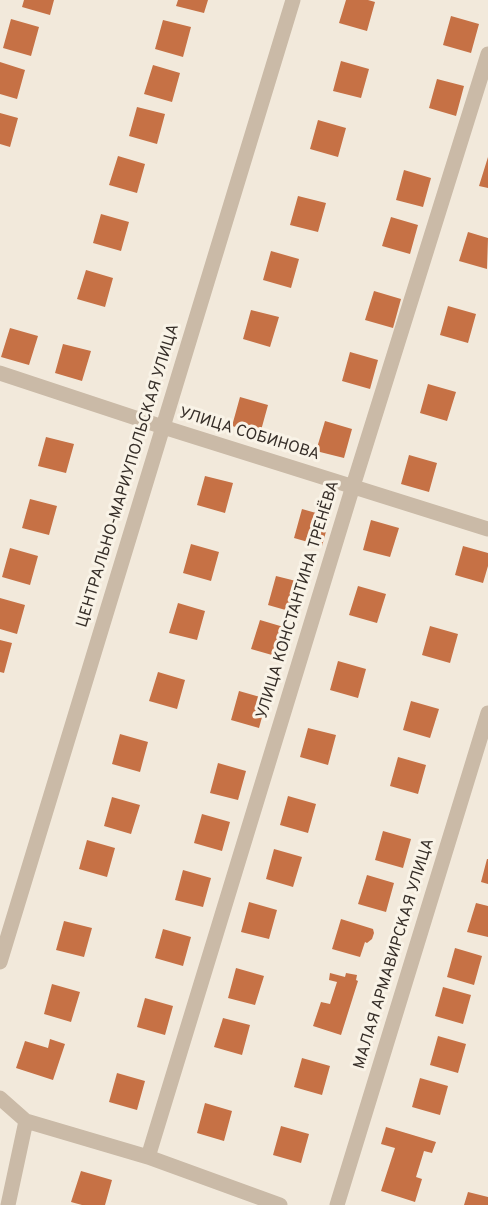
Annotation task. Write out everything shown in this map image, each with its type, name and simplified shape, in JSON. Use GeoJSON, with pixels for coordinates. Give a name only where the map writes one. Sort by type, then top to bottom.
{"type":"FeatureCollection","features":[{"type":"Feature","properties":{"kind":"street","name":"ЦЕНТРАЛЬНО-МАРИУПОЛЬСКАЯ УЛИЦА"},"geometry":{"type":"LineString","coordinates":[[0,962],[293,0]]}},
{"type":"Feature","properties":{"kind":"street","name":"УЛИЦА КОНСТАНТИНА ТРЕНЁВА"},"geometry":{"type":"LineString","coordinates":[[148,1157],[352,486],[488,54]]}},
{"type":"Feature","properties":{"kind":"street","name":"УЛИЦА СОБИНОВА"},"geometry":{"type":"LineString","coordinates":[[0,373],[163,427],[488,529]]}},
{"type":"Feature","properties":{"kind":"street","name":"МАЛАЯ АРМАВИРСКАЯ УЛИЦА"},"geometry":{"type":"LineString","coordinates":[[337,1205],[488,713]]}},
{"type":"Feature","properties":{"kind":"street"},"geometry":{"type":"LineString","coordinates":[[0,1098],[26,1120],[148,1157],[280,1205]]}},
{"type":"Feature","properties":{"kind":"street"},"geometry":{"type":"LineString","coordinates":[[8,1205],[26,1120]]}},
{"type":"Feature","properties":{"kind":"building"},"geometry":{"type":"Polygon","coordinates":[[[24,0],[54,0],[50,15],[22,7],[24,0]]]}},
{"type":"Feature","properties":{"kind":"building"},"geometry":{"type":"Polygon","coordinates":[[[178,0],[208,0],[204,13],[176,6],[178,0]]]}},
{"type":"Feature","properties":{"kind":"building"},"geometry":{"type":"Polygon","coordinates":[[[346,0],[375,2],[367,31],[339,23],[346,0]]]}},
{"type":"Feature","properties":{"kind":"building"},"geometry":{"type":"Polygon","coordinates":[[[451,16],[479,24],[471,53],[443,45],[451,16]]]}},
{"type":"Feature","properties":{"kind":"building"},"geometry":{"type":"Polygon","coordinates":[[[11,19],[39,27],[31,56],[3,48],[11,19]]]}},
{"type":"Feature","properties":{"kind":"building"},"geometry":{"type":"Polygon","coordinates":[[[163,20],[191,27],[183,57],[155,49],[163,20]]]}},
{"type":"Feature","properties":{"kind":"building"},"geometry":{"type":"Polygon","coordinates":[[[341,61],[369,69],[361,98],[333,91],[341,61]]]}},
{"type":"Feature","properties":{"kind":"building"},"geometry":{"type":"Polygon","coordinates":[[[0,62],[25,70],[17,99],[0,94],[0,62]]]}},
{"type":"Feature","properties":{"kind":"building"},"geometry":{"type":"Polygon","coordinates":[[[153,65],[180,73],[172,102],[144,94],[153,65]]]}},
{"type":"Feature","properties":{"kind":"building"},"geometry":{"type":"Polygon","coordinates":[[[437,79],[464,86],[456,116],[429,108],[437,79]]]}},
{"type":"Feature","properties":{"kind":"building"},"geometry":{"type":"Polygon","coordinates":[[[137,107],[165,114],[157,144],[129,136],[137,107]]]}},
{"type":"Feature","properties":{"kind":"building"},"geometry":{"type":"Polygon","coordinates":[[[0,113],[18,118],[10,147],[0,144],[0,113]]]}},
{"type":"Feature","properties":{"kind":"building"},"geometry":{"type":"Polygon","coordinates":[[[318,120],[346,128],[338,157],[310,149],[318,120]]]}},
{"type":"Feature","properties":{"kind":"building"},"geometry":{"type":"Polygon","coordinates":[[[118,156],[145,164],[137,193],[109,185],[118,156]]]}},
{"type":"Feature","properties":{"kind":"building"},"geometry":{"type":"Polygon","coordinates":[[[488,157],[488,188],[479,186],[488,157]]]}},
{"type":"Feature","properties":{"kind":"building"},"geometry":{"type":"Polygon","coordinates":[[[404,170],[431,178],[423,207],[396,200],[404,170]]]}},
{"type":"Feature","properties":{"kind":"building"},"geometry":{"type":"Polygon","coordinates":[[[298,196],[326,203],[318,232],[290,225],[298,196]]]}},
{"type":"Feature","properties":{"kind":"building"},"geometry":{"type":"Polygon","coordinates":[[[101,214],[129,222],[121,251],[93,243],[101,214]]]}},
{"type":"Feature","properties":{"kind":"building"},"geometry":{"type":"Polygon","coordinates":[[[391,217],[418,225],[410,254],[382,246],[391,217]]]}},
{"type":"Feature","properties":{"kind":"building"},"geometry":{"type":"Polygon","coordinates":[[[468,232],[488,238],[487,269],[459,261],[468,232]]]}},
{"type":"Feature","properties":{"kind":"building"},"geometry":{"type":"Polygon","coordinates":[[[271,251],[299,259],[291,288],[263,280],[271,251]]]}},
{"type":"Feature","properties":{"kind":"building"},"geometry":{"type":"Polygon","coordinates":[[[86,270],[113,278],[105,307],[77,299],[86,270]]]}},
{"type":"Feature","properties":{"kind":"building"},"geometry":{"type":"Polygon","coordinates":[[[374,291],[401,299],[393,328],[365,320],[374,291]]]}},
{"type":"Feature","properties":{"kind":"building"},"geometry":{"type":"Polygon","coordinates":[[[448,306],[476,314],[468,343],[440,335],[448,306]]]}},
{"type":"Feature","properties":{"kind":"building"},"geometry":{"type":"Polygon","coordinates":[[[251,310],[279,317],[270,347],[243,339],[251,310]]]}},
{"type":"Feature","properties":{"kind":"building"},"geometry":{"type":"Polygon","coordinates":[[[10,328],[38,336],[29,365],[1,357],[10,328]]]}},
{"type":"Feature","properties":{"kind":"building"},"geometry":{"type":"Polygon","coordinates":[[[63,344],[91,351],[82,381],[55,373],[63,344]]]}},
{"type":"Feature","properties":{"kind":"building"},"geometry":{"type":"Polygon","coordinates":[[[350,352],[378,360],[370,389],[342,381],[350,352]]]}},
{"type":"Feature","properties":{"kind":"building"},"geometry":{"type":"Polygon","coordinates":[[[428,384],[456,392],[447,421],[420,413],[428,384]]]}},
{"type":"Feature","properties":{"kind":"building"},"geometry":{"type":"Polygon","coordinates":[[[240,397],[268,405],[260,434],[232,426],[240,397]]]}},
{"type":"Feature","properties":{"kind":"building"},"geometry":{"type":"Polygon","coordinates":[[[325,421],[352,429],[344,458],[316,451],[325,421]]]}},
{"type":"Feature","properties":{"kind":"building"},"geometry":{"type":"Polygon","coordinates":[[[46,437],[74,444],[66,473],[38,466],[46,437]]]}},
{"type":"Feature","properties":{"kind":"building"},"geometry":{"type":"Polygon","coordinates":[[[409,455],[437,463],[429,492],[401,484],[409,455]]]}},
{"type":"Feature","properties":{"kind":"building"},"geometry":{"type":"Polygon","coordinates":[[[205,476],[233,483],[225,513],[197,505],[205,476]]]}},
{"type":"Feature","properties":{"kind":"building"},"geometry":{"type":"Polygon","coordinates":[[[30,499],[57,506],[49,535],[22,528],[30,499]]]}},
{"type":"Feature","properties":{"kind":"building"},"geometry":{"type":"Polygon","coordinates":[[[302,509],[330,517],[322,546],[294,538],[302,509]]]}},
{"type":"Feature","properties":{"kind":"building"},"geometry":{"type":"Polygon","coordinates":[[[371,520],[399,528],[390,557],[363,550],[371,520]]]}},
{"type":"Feature","properties":{"kind":"building"},"geometry":{"type":"Polygon","coordinates":[[[191,544],[219,552],[211,581],[183,573],[191,544]]]}},
{"type":"Feature","properties":{"kind":"building"},"geometry":{"type":"Polygon","coordinates":[[[463,546],[488,553],[488,566],[483,583],[455,575],[463,546]]]}},
{"type":"Feature","properties":{"kind":"building"},"geometry":{"type":"Polygon","coordinates":[[[10,548],[38,556],[30,585],[2,577],[10,548]]]}},
{"type":"Feature","properties":{"kind":"building"},"geometry":{"type":"Polygon","coordinates":[[[276,576],[304,583],[296,613],[268,605],[276,576]]]}},
{"type":"Feature","properties":{"kind":"building"},"geometry":{"type":"Polygon","coordinates":[[[358,586],[386,594],[377,623],[349,615],[358,586]]]}},
{"type":"Feature","properties":{"kind":"building"},"geometry":{"type":"Polygon","coordinates":[[[0,598],[25,605],[17,634],[0,629],[0,598]]]}},
{"type":"Feature","properties":{"kind":"building"},"geometry":{"type":"Polygon","coordinates":[[[178,603],[205,611],[197,640],[169,633],[178,603]]]}},
{"type":"Feature","properties":{"kind":"building"},"geometry":{"type":"Polygon","coordinates":[[[260,620],[287,628],[279,657],[251,649],[260,620]]]}},
{"type":"Feature","properties":{"kind":"building"},"geometry":{"type":"Polygon","coordinates":[[[430,626],[458,634],[450,663],[422,655],[430,626]]]}},
{"type":"Feature","properties":{"kind":"building"},"geometry":{"type":"Polygon","coordinates":[[[0,640],[12,643],[4,673],[0,672],[0,640]]]}},
{"type":"Feature","properties":{"kind":"building"},"geometry":{"type":"Polygon","coordinates":[[[338,661],[366,669],[358,698],[330,690],[338,661]]]}},
{"type":"Feature","properties":{"kind":"building"},"geometry":{"type":"Polygon","coordinates":[[[158,672],[185,680],[177,709],[149,701],[158,672]]]}},
{"type":"Feature","properties":{"kind":"building"},"geometry":{"type":"Polygon","coordinates":[[[239,691],[267,699],[259,728],[231,720],[239,691]]]}},
{"type":"Feature","properties":{"kind":"building"},"geometry":{"type":"Polygon","coordinates":[[[411,701],[439,709],[430,738],[403,730],[411,701]]]}},
{"type":"Feature","properties":{"kind":"building"},"geometry":{"type":"Polygon","coordinates":[[[308,728],[336,735],[328,765],[300,757],[308,728]]]}},
{"type":"Feature","properties":{"kind":"building"},"geometry":{"type":"Polygon","coordinates":[[[120,734],[148,742],[140,772],[112,764],[120,734]]]}},
{"type":"Feature","properties":{"kind":"building"},"geometry":{"type":"Polygon","coordinates":[[[398,757],[426,765],[418,794],[390,786],[398,757]]]}},
{"type":"Feature","properties":{"kind":"building"},"geometry":{"type":"Polygon","coordinates":[[[218,763],[246,771],[238,800],[210,793],[218,763]]]}},
{"type":"Feature","properties":{"kind":"building"},"geometry":{"type":"Polygon","coordinates":[[[288,796],[316,804],[308,833],[280,825],[288,796]]]}},
{"type":"Feature","properties":{"kind":"building"},"geometry":{"type":"Polygon","coordinates":[[[112,797],[140,805],[131,834],[104,826],[112,797]]]}},
{"type":"Feature","properties":{"kind":"building"},"geometry":{"type":"Polygon","coordinates":[[[202,814],[230,822],[222,851],[194,843],[202,814]]]}},
{"type":"Feature","properties":{"kind":"building"},"geometry":{"type":"Polygon","coordinates":[[[383,831],[411,839],[403,868],[375,860],[383,831]]]}},
{"type":"Feature","properties":{"kind":"building"},"geometry":{"type":"Polygon","coordinates":[[[87,840],[115,848],[107,877],[79,869],[87,840]]]}},
{"type":"Feature","properties":{"kind":"building"},"geometry":{"type":"Polygon","coordinates":[[[274,849],[302,857],[293,887],[266,879],[274,849]]]}},
{"type":"Feature","properties":{"kind":"building"},"geometry":{"type":"Polygon","coordinates":[[[488,859],[488,884],[481,882],[488,859]]]}},
{"type":"Feature","properties":{"kind":"building"},"geometry":{"type":"Polygon","coordinates":[[[183,870],[211,878],[203,907],[175,900],[183,870]]]}},
{"type":"Feature","properties":{"kind":"building"},"geometry":{"type":"Polygon","coordinates":[[[367,875],[394,883],[386,912],[358,904],[367,875]]]}},
{"type":"Feature","properties":{"kind":"building"},"geometry":{"type":"Polygon","coordinates":[[[249,902],[277,910],[269,939],[241,932],[249,902]]]}},
{"type":"Feature","properties":{"kind":"building"},"geometry":{"type":"Polygon","coordinates":[[[476,903],[488,906],[488,937],[467,932],[476,903]]]}},
{"type":"Feature","properties":{"kind":"building"},"geometry":{"type":"Polygon","coordinates":[[[341,919],[373,929],[372,939],[365,942],[360,957],[332,949],[341,919]]]}},
{"type":"Feature","properties":{"kind":"building"},"geometry":{"type":"Polygon","coordinates":[[[64,921],[92,928],[84,957],[56,950],[64,921]]]}},
{"type":"Feature","properties":{"kind":"building"},"geometry":{"type":"Polygon","coordinates":[[[163,929],[191,937],[183,966],[155,958],[163,929]]]}},
{"type":"Feature","properties":{"kind":"building"},"geometry":{"type":"Polygon","coordinates":[[[455,948],[482,956],[474,985],[447,977],[455,948]]]}},
{"type":"Feature","properties":{"kind":"building"},"geometry":{"type":"Polygon","coordinates":[[[236,968],[264,976],[255,1005],[228,998],[236,968]]]}},
{"type":"Feature","properties":{"kind":"building"},"geometry":{"type":"Polygon","coordinates":[[[330,973],[345,977],[346,973],[357,975],[356,980],[358,981],[341,1035],[313,1026],[321,1002],[330,1004],[337,982],[329,980],[330,973]]]}},
{"type":"Feature","properties":{"kind":"building"},"geometry":{"type":"Polygon","coordinates":[[[52,984],[80,992],[71,1022],[44,1014],[52,984]]]}},
{"type":"Feature","properties":{"kind":"building"},"geometry":{"type":"Polygon","coordinates":[[[443,987],[471,995],[463,1024],[435,1016],[443,987]]]}},
{"type":"Feature","properties":{"kind":"building"},"geometry":{"type":"Polygon","coordinates":[[[145,998],[173,1006],[165,1035],[137,1027],[145,998]]]}},
{"type":"Feature","properties":{"kind":"building"},"geometry":{"type":"Polygon","coordinates":[[[223,1018],[250,1025],[242,1055],[214,1047],[223,1018]]]}},
{"type":"Feature","properties":{"kind":"building"},"geometry":{"type":"Polygon","coordinates":[[[438,1036],[466,1044],[458,1073],[430,1065],[438,1036]]]}},
{"type":"Feature","properties":{"kind":"building"},"geometry":{"type":"Polygon","coordinates":[[[50,1039],[65,1044],[53,1080],[16,1068],[25,1041],[48,1048],[50,1039]]]}},
{"type":"Feature","properties":{"kind":"building"},"geometry":{"type":"Polygon","coordinates":[[[302,1058],[330,1066],[322,1095],[294,1087],[302,1058]]]}},
{"type":"Feature","properties":{"kind":"building"},"geometry":{"type":"Polygon","coordinates":[[[117,1073],[145,1081],[137,1110],[109,1102],[117,1073]]]}},
{"type":"Feature","properties":{"kind":"building"},"geometry":{"type":"Polygon","coordinates":[[[420,1078],[448,1086],[440,1115],[412,1107],[420,1078]]]}},
{"type":"Feature","properties":{"kind":"building"},"geometry":{"type":"Polygon","coordinates":[[[205,1103],[232,1111],[224,1141],[197,1133],[205,1103]]]}},
{"type":"Feature","properties":{"kind":"building"},"geometry":{"type":"Polygon","coordinates":[[[281,1126],[309,1134],[301,1163],[273,1155],[281,1126]]]}},
{"type":"Feature","properties":{"kind":"building"},"geometry":{"type":"Polygon","coordinates":[[[386,1127],[436,1142],[432,1153],[424,1151],[416,1177],[422,1179],[415,1202],[381,1191],[395,1148],[381,1144],[386,1127]]]}},
{"type":"Feature","properties":{"kind":"building"},"geometry":{"type":"Polygon","coordinates":[[[81,1171],[112,1180],[105,1205],[82,1205],[71,1202],[81,1171]]]}},
{"type":"Feature","properties":{"kind":"building"},"geometry":{"type":"Polygon","coordinates":[[[468,1192],[488,1197],[488,1205],[464,1205],[468,1192]]]}}]}
